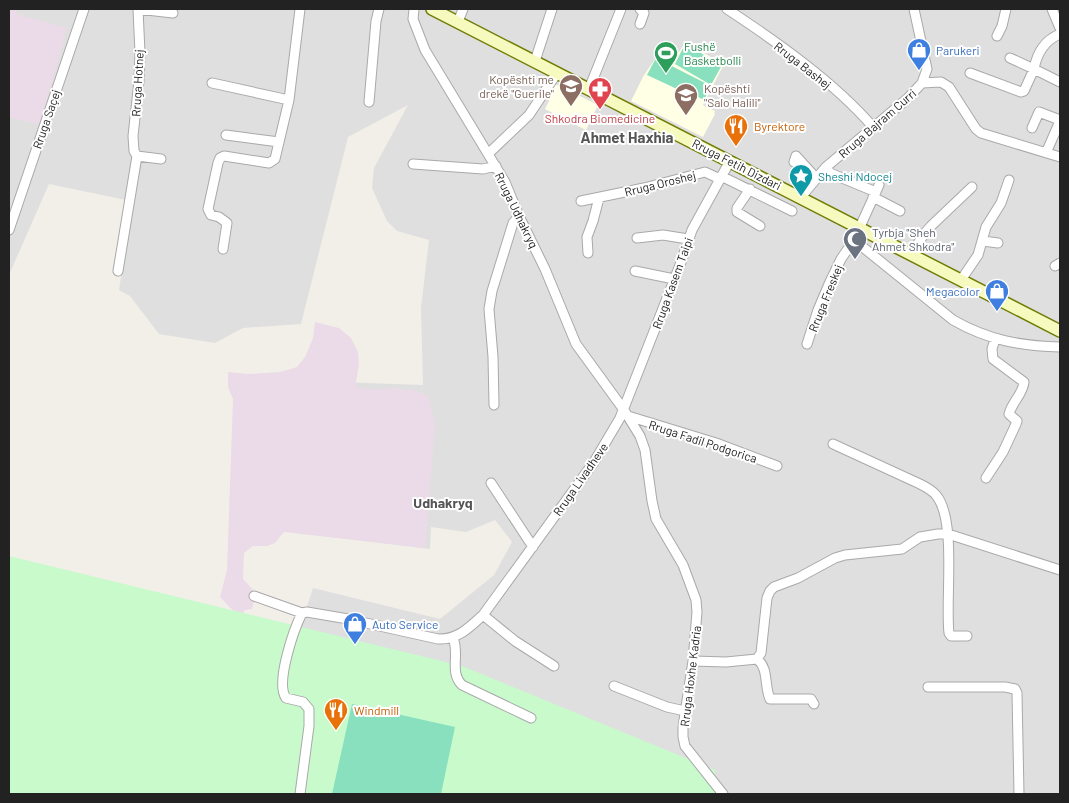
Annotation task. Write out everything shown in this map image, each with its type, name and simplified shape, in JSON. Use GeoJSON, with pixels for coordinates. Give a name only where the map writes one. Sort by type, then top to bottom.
{"type":"FeatureCollection","features":[{"type":"Feature","properties":{"kind":"main road","name":"Rruga Fetih Dizdari"},"geometry":{"type":"LineString","coordinates":[[432,9],[1060,330]]}},
{"type":"Feature","properties":{"kind":"street","name":"Rruga Saçej"},"geometry":{"type":"LineString","coordinates":[[9,230],[84,9]]}},
{"type":"Feature","properties":{"kind":"street","name":"Rruga Hotnej"},"geometry":{"type":"LineString","coordinates":[[118,271],[136,156],[133,136],[139,81],[138,9],[173,13]]}},
{"type":"Feature","properties":{"kind":"street"},"geometry":{"type":"LineString","coordinates":[[223,249],[227,223],[220,217],[211,214],[208,209],[218,163],[220,158],[224,156],[269,163],[275,159],[289,100],[300,9]]}},
{"type":"Feature","properties":{"kind":"street"},"geometry":{"type":"LineString","coordinates":[[368,102],[376,21],[379,9]]}},
{"type":"Feature","properties":{"kind":"street","name":"Rruga Udhakryq"},"geometry":{"type":"LineString","coordinates":[[414,9],[414,19],[425,50],[505,182],[519,216],[546,268],[576,344],[626,413]]}},
{"type":"Feature","properties":{"kind":"street"},"geometry":{"type":"LineString","coordinates":[[458,22],[463,9]]}},
{"type":"Feature","properties":{"kind":"street"},"geometry":{"type":"LineString","coordinates":[[535,61],[552,9]]}},
{"type":"Feature","properties":{"kind":"street"},"geometry":{"type":"LineString","coordinates":[[589,89],[621,9]]}},
{"type":"Feature","properties":{"kind":"street"},"geometry":{"type":"LineString","coordinates":[[640,9],[644,13],[640,24]]}},
{"type":"Feature","properties":{"kind":"street","name":"Rruga Bashej"},"geometry":{"type":"LineString","coordinates":[[727,9],[789,52],[836,91],[873,127]]}},
{"type":"Feature","properties":{"kind":"street","name":"Rruga Bajram Curri"},"geometry":{"type":"LineString","coordinates":[[801,197],[826,167],[908,99],[922,83],[927,70],[914,9]]}},
{"type":"Feature","properties":{"kind":"street"},"geometry":{"type":"LineString","coordinates":[[997,36],[1002,26],[1006,9]]}},
{"type":"Feature","properties":{"kind":"street"},"geometry":{"type":"LineString","coordinates":[[1052,9],[1060,28]]}},
{"type":"Feature","properties":{"kind":"street"},"geometry":{"type":"LineString","coordinates":[[970,73],[1024,92],[1044,45],[1050,39],[1060,34]]}},
{"type":"Feature","properties":{"kind":"street"},"geometry":{"type":"LineString","coordinates":[[1010,58],[1060,82]]}},
{"type":"Feature","properties":{"kind":"street"},"geometry":{"type":"LineString","coordinates":[[488,154],[529,115],[557,72]]}},
{"type":"Feature","properties":{"kind":"street"},"geometry":{"type":"LineString","coordinates":[[922,83],[941,82],[949,87],[976,129],[981,133],[1060,157]]}},
{"type":"Feature","properties":{"kind":"street"},"geometry":{"type":"LineString","coordinates":[[212,83],[289,100]]}},
{"type":"Feature","properties":{"kind":"street"},"geometry":{"type":"LineString","coordinates":[[1032,128],[1039,112],[1060,121],[1046,153]]}},
{"type":"Feature","properties":{"kind":"street"},"geometry":{"type":"LineString","coordinates":[[226,135],[279,142]]}},
{"type":"Feature","properties":{"kind":"street"},"geometry":{"type":"LineString","coordinates":[[136,156],[161,159]]}},
{"type":"Feature","properties":{"kind":"street"},"geometry":{"type":"LineString","coordinates":[[794,162],[796,156],[816,178]]}},
{"type":"Feature","properties":{"kind":"street","name":"Rruga Kasem Taipi"},"geometry":{"type":"LineString","coordinates":[[626,413],[688,239],[698,217],[730,161]]}},
{"type":"Feature","properties":{"kind":"street"},"geometry":{"type":"LineString","coordinates":[[413,164],[483,170],[496,166]]}},
{"type":"Feature","properties":{"kind":"street"},"geometry":{"type":"LineString","coordinates":[[826,167],[830,173],[876,192],[900,211]]}},
{"type":"Feature","properties":{"kind":"street","name":"Rruga Oroshej"},"geometry":{"type":"LineString","coordinates":[[581,201],[644,188],[705,172],[720,177]]}},
{"type":"Feature","properties":{"kind":"street","name":"Rruga Fetih Dizdari"},"geometry":{"type":"LineString","coordinates":[[720,177],[750,189],[792,211]]}},
{"type":"Feature","properties":{"kind":"street"},"geometry":{"type":"LineString","coordinates":[[961,280],[974,263],[986,228],[1001,203],[1009,180]]}},
{"type":"Feature","properties":{"kind":"street"},"geometry":{"type":"LineString","coordinates":[[912,253],[931,226],[972,187]]}},
{"type":"Feature","properties":{"kind":"street","name":"Rruga Fetih Dizdari"},"geometry":{"type":"LineString","coordinates":[[750,189],[737,212],[760,226]]}},
{"type":"Feature","properties":{"kind":"street","name":"Rruga Freskej"},"geometry":{"type":"LineString","coordinates":[[807,344],[829,284],[841,259],[854,240],[876,192]]}},
{"type":"Feature","properties":{"kind":"street"},"geometry":{"type":"LineString","coordinates":[[588,253],[587,238],[599,198]]}},
{"type":"Feature","properties":{"kind":"street"},"geometry":{"type":"LineString","coordinates":[[494,405],[490,309],[492,291],[512,223],[519,216]]}},
{"type":"Feature","properties":{"kind":"street"},"geometry":{"type":"LineString","coordinates":[[637,238],[663,235],[688,239]]}},
{"type":"Feature","properties":{"kind":"street"},"geometry":{"type":"LineString","coordinates":[[854,240],[953,320],[980,334],[995,339],[1042,347],[1060,347]]}},
{"type":"Feature","properties":{"kind":"street"},"geometry":{"type":"LineString","coordinates":[[983,240],[998,243]]}},
{"type":"Feature","properties":{"kind":"street"},"geometry":{"type":"LineString","coordinates":[[635,271],[674,279]]}},
{"type":"Feature","properties":{"kind":"street"},"geometry":{"type":"LineString","coordinates":[[986,478],[1003,452],[1016,424],[1017,421],[1009,414],[1012,403],[1024,382],[993,359],[992,349],[995,339]]}},
{"type":"Feature","properties":{"kind":"street","name":"Rruga Fadil Podgorica"},"geometry":{"type":"LineString","coordinates":[[626,413],[716,442],[778,466]]}},
{"type":"Feature","properties":{"kind":"street","name":"Rruga Livadheve"},"geometry":{"type":"LineString","coordinates":[[453,638],[466,630],[483,615],[594,462],[626,413]]}},
{"type":"Feature","properties":{"kind":"street","name":"Rruga Hoxhe Kadria"},"geometry":{"type":"LineString","coordinates":[[626,413],[640,436],[645,450],[656,519],[683,565],[696,600],[697,612],[693,661],[682,726],[685,746],[723,794]]}},
{"type":"Feature","properties":{"kind":"street"},"geometry":{"type":"LineString","coordinates":[[833,444],[930,489],[938,496],[948,534],[949,633],[951,636],[968,636]]}},
{"type":"Feature","properties":{"kind":"street"},"geometry":{"type":"LineString","coordinates":[[491,483],[533,547]]}},
{"type":"Feature","properties":{"kind":"street"},"geometry":{"type":"LineString","coordinates":[[757,659],[761,653],[767,598],[770,590],[774,586],[798,578],[835,558],[845,555],[902,549],[920,537],[948,534],[1060,570]]}},
{"type":"Feature","properties":{"kind":"street"},"geometry":{"type":"LineString","coordinates":[[254,596],[302,613],[307,612],[348,619],[438,639],[453,638],[456,648],[456,680],[469,689],[530,718]]}},
{"type":"Feature","properties":{"kind":"street"},"geometry":{"type":"LineString","coordinates":[[300,794],[309,726],[309,708],[303,702],[286,698],[282,686],[285,666],[302,613]]}},
{"type":"Feature","properties":{"kind":"street"},"geometry":{"type":"LineString","coordinates":[[483,615],[515,641],[554,666]]}},
{"type":"Feature","properties":{"kind":"street"},"geometry":{"type":"LineString","coordinates":[[693,661],[726,662],[757,659]]}},
{"type":"Feature","properties":{"kind":"street"},"geometry":{"type":"LineString","coordinates":[[757,659],[765,668],[767,693],[770,699],[811,699],[814,704]]}},
{"type":"Feature","properties":{"kind":"street"},"geometry":{"type":"LineString","coordinates":[[614,686],[667,707],[685,711]]}},
{"type":"Feature","properties":{"kind":"street"},"geometry":{"type":"LineString","coordinates":[[928,688],[1005,686],[1015,689],[1017,693],[1019,794]]}},
{"type":"Feature","properties":{"kind":"shaded area"},"geometry":{"type":"Polygon","coordinates":[[[9,9],[1060,9],[1060,794],[665,794],[286,693],[303,619],[313,588],[440,619],[494,575],[512,542],[495,520],[466,532],[431,527],[430,549],[308,534],[339,382],[423,385],[421,308],[429,240],[397,231],[387,221],[372,188],[374,168],[408,105],[348,137],[301,324],[243,328],[215,343],[159,334],[130,296],[119,290],[130,217],[126,200],[49,184],[9,275],[9,9]]]}},
{"type":"Feature","properties":{"kind":"shaded area"},"geometry":{"type":"Polygon","coordinates":[[[9,9],[17,9],[16,14],[67,28],[40,124],[9,117],[9,9]]]}},
{"type":"Feature","properties":{"kind":"shaded area"},"geometry":{"type":"Polygon","coordinates":[[[685,43],[724,64],[703,105],[715,111],[715,114],[703,137],[631,101],[644,75],[657,56],[670,65],[685,43]]]}},
{"type":"Feature","properties":{"kind":"shaded area","name":"Kopështi me drekë \"Guerile\""},"geometry":{"type":"Polygon","coordinates":[[[555,84],[598,105],[586,130],[545,109],[551,97],[548,95],[555,84]]]}},
{"type":"Feature","properties":{"kind":"shaded area"},"geometry":{"type":"Polygon","coordinates":[[[315,322],[339,328],[351,338],[358,352],[359,365],[355,387],[376,390],[391,388],[414,390],[428,396],[435,422],[425,548],[284,532],[275,543],[267,546],[253,546],[244,553],[243,579],[256,593],[252,609],[245,610],[240,618],[220,597],[227,570],[233,399],[228,387],[228,372],[249,374],[280,372],[297,367],[305,357],[313,338],[315,322]]]}},
{"type":"Feature","properties":{"kind":"green space"},"geometry":{"type":"Polygon","coordinates":[[[685,44],[722,65],[711,85],[675,64],[685,44]]]}},
{"type":"Feature","properties":{"kind":"green space"},"geometry":{"type":"Polygon","coordinates":[[[656,58],[711,86],[704,100],[647,75],[656,58]]]}},
{"type":"Feature","properties":{"kind":"green space"},"geometry":{"type":"Polygon","coordinates":[[[9,556],[462,666],[715,770],[715,794],[9,794],[9,556]]]}},
{"type":"Feature","properties":{"kind":"green space"},"geometry":{"type":"Polygon","coordinates":[[[352,704],[455,727],[441,794],[332,794],[352,704]]]}},
{"type":"Feature","properties":{"kind":"place","name":"Parukeri"},"geometry":{"type":"Point","coordinates":[919,71]}},
{"type":"Feature","properties":{"kind":"place","name":"Fushë Basketbolli"},"geometry":{"type":"Point","coordinates":[666,74]}},
{"type":"Feature","properties":{"kind":"place","name":"Kopështi me drekë \"Guerile\""},"geometry":{"type":"Point","coordinates":[571,107]}},
{"type":"Feature","properties":{"kind":"place","name":"Shkodra Biomedicine"},"geometry":{"type":"Point","coordinates":[600,110]}},
{"type":"Feature","properties":{"kind":"place","name":"Kopështi \"Salo Halili\""},"geometry":{"type":"Point","coordinates":[686,116]}},
{"type":"Feature","properties":{"kind":"place","name":"Byrektore"},"geometry":{"type":"Point","coordinates":[736,147]}},
{"type":"Feature","properties":{"kind":"place","name":"Sheshi Ndocej"},"geometry":{"type":"Point","coordinates":[801,197]}},
{"type":"Feature","properties":{"kind":"place","name":"Tyrbja \"Sheh Ahmet Shkodra\""},"geometry":{"type":"Point","coordinates":[855,260]}},
{"type":"Feature","properties":{"kind":"place","name":"Megacolor"},"geometry":{"type":"Point","coordinates":[997,312]}},
{"type":"Feature","properties":{"kind":"place","name":"Auto Service"},"geometry":{"type":"Point","coordinates":[355,645]}},
{"type":"Feature","properties":{"kind":"place","name":"Windmill"},"geometry":{"type":"Point","coordinates":[336,731]}},
{"type":"Feature","properties":{"kind":"district","name":"Ahmet Haxhia"},"geometry":{"type":"Point","coordinates":[627,137]}},
{"type":"Feature","properties":{"kind":"district","name":"Udhakryq"},"geometry":{"type":"Point","coordinates":[443,502]}}]}
